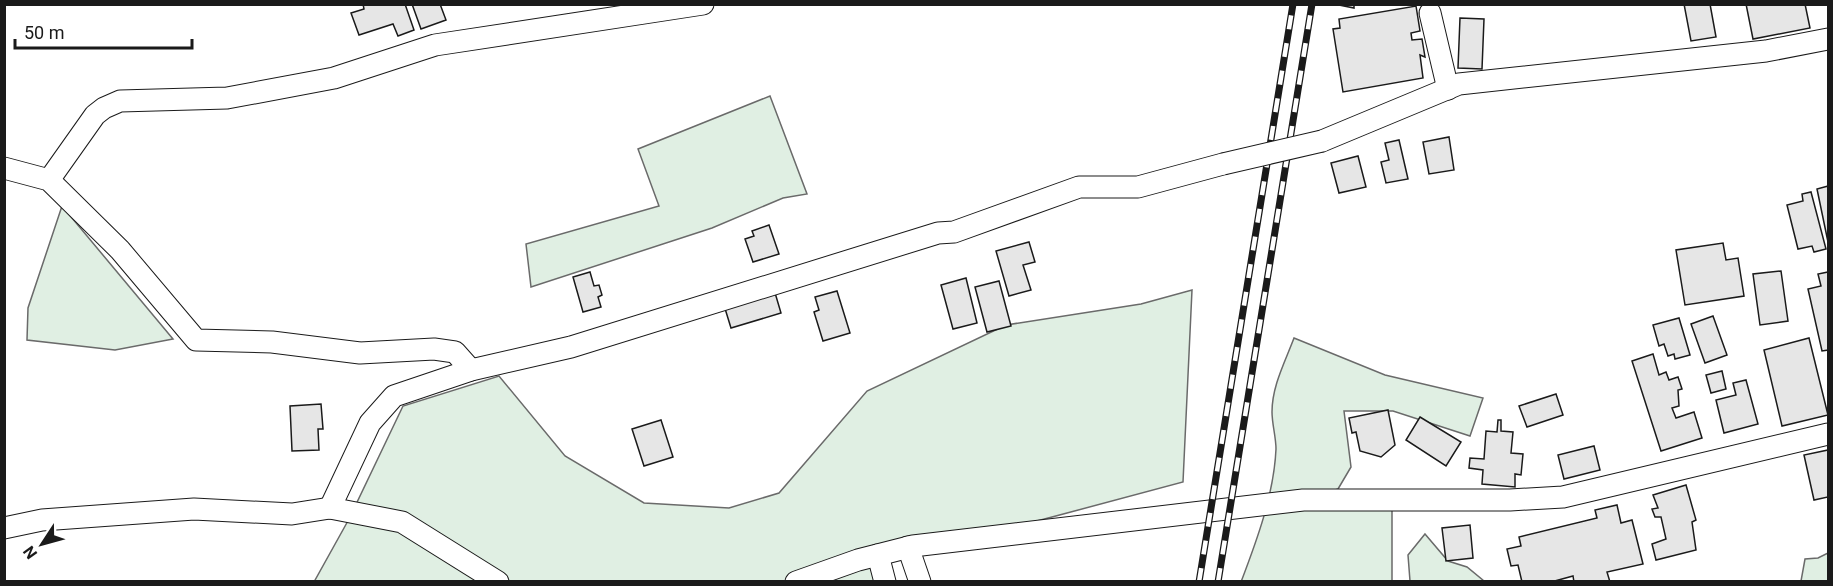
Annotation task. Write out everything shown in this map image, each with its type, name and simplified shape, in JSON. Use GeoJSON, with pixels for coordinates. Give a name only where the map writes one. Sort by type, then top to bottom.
{"type":"FeatureCollection","features":[{"type":"Feature","properties":{"kind":"street"},"geometry":{"type":"LineString","coordinates":[[50,180],[95,115],[120,101],[227,98],[334,78],[435,45],[703,4]]}},
{"type":"Feature","properties":{"kind":"street"},"geometry":{"type":"LineString","coordinates":[[1430,13],[1448,89]]}},
{"type":"Feature","properties":{"kind":"street"},"geometry":{"type":"LineString","coordinates":[[330,508],[370,423],[394,396],[471,370],[571,347],[938,233],[954,232],[1079,187],[1138,187],[1322,141],[1459,84],[1766,51],[1828,39]]}},
{"type":"Feature","properties":{"kind":"street"},"geometry":{"type":"LineString","coordinates":[[4,168],[50,180],[120,250],[196,340],[272,342],[360,353],[434,349],[455,352],[471,370]]}},
{"type":"Feature","properties":{"kind":"street"},"geometry":{"type":"LineString","coordinates":[[796,582],[908,547],[1304,500],[1510,500],[1563,497],[1828,434]]}},
{"type":"Feature","properties":{"kind":"street"},"geometry":{"type":"LineString","coordinates":[[4,528],[42,520],[194,509],[291,514],[330,508],[402,522],[498,582]]}},
{"type":"Feature","properties":{"kind":"street"},"geometry":{"type":"LineString","coordinates":[[908,547],[920,582]]}},
{"type":"Feature","properties":{"kind":"street"},"geometry":{"type":"LineString","coordinates":[[878,555],[885,582]]}},
{"type":"Feature","properties":{"kind":"green space"},"geometry":{"type":"Polygon","coordinates":[[[770,96],[807,194],[783,198],[712,228],[531,287],[526,244],[659,206],[638,149],[770,96]]]}},
{"type":"Feature","properties":{"kind":"green space"},"geometry":{"type":"Polygon","coordinates":[[[62,206],[173,339],[115,350],[27,340],[28,308],[62,206]]]}},
{"type":"Feature","properties":{"kind":"green space"},"geometry":{"type":"Polygon","coordinates":[[[1192,290],[1183,482],[966,540],[894,551],[880,581],[314,582],[349,519],[403,406],[499,376],[565,456],[644,503],[729,508],[779,493],[867,391],[1006,325],[1141,304],[1192,290]]]}},
{"type":"Feature","properties":{"kind":"green space"},"geometry":{"type":"Polygon","coordinates":[[[1294,338],[1385,375],[1483,398],[1470,436],[1393,411],[1344,411],[1351,467],[1338,489],[1304,500],[1392,500],[1392,581],[1241,582],[1259,533],[1272,483],[1276,449],[1272,417],[1274,393],[1294,338]]]}},
{"type":"Feature","properties":{"kind":"green space"},"geometry":{"type":"Polygon","coordinates":[[[1425,534],[1448,561],[1467,567],[1484,581],[1410,581],[1408,555],[1425,534]]]}},
{"type":"Feature","properties":{"kind":"green space"},"geometry":{"type":"Polygon","coordinates":[[[1828,553],[1828,581],[1801,581],[1805,559],[1818,558],[1828,553]]]}},
{"type":"Feature","properties":{"kind":"building"},"geometry":{"type":"Polygon","coordinates":[[[363,4],[405,4],[414,30],[398,36],[393,24],[359,35],[351,13],[364,9],[363,4]]]}},
{"type":"Feature","properties":{"kind":"building"},"geometry":{"type":"Polygon","coordinates":[[[412,4],[440,4],[446,20],[421,29],[412,4]]]}},
{"type":"Feature","properties":{"kind":"building"},"geometry":{"type":"Polygon","coordinates":[[[1334,4],[1354,4],[1354,8],[1334,4]]]}},
{"type":"Feature","properties":{"kind":"building"},"geometry":{"type":"Polygon","coordinates":[[[1684,4],[1710,4],[1716,37],[1691,41],[1684,4]]]}},
{"type":"Feature","properties":{"kind":"building"},"geometry":{"type":"Polygon","coordinates":[[[1746,4],[1805,4],[1810,28],[1753,39],[1746,4]]]}},
{"type":"Feature","properties":{"kind":"building"},"geometry":{"type":"Polygon","coordinates":[[[1416,6],[1420,31],[1411,33],[1412,40],[1422,39],[1425,57],[1420,55],[1423,78],[1343,92],[1333,29],[1340,28],[1339,19],[1416,6]]]}},
{"type":"Feature","properties":{"kind":"building"},"geometry":{"type":"Polygon","coordinates":[[[1460,18],[1484,19],[1482,69],[1458,68],[1460,18]]]}},
{"type":"Feature","properties":{"kind":"building"},"geometry":{"type":"Polygon","coordinates":[[[1449,137],[1454,170],[1429,174],[1423,142],[1449,137]]]}},
{"type":"Feature","properties":{"kind":"building"},"geometry":{"type":"Polygon","coordinates":[[[1399,140],[1408,179],[1386,183],[1381,162],[1389,160],[1385,143],[1399,140]]]}},
{"type":"Feature","properties":{"kind":"building"},"geometry":{"type":"Polygon","coordinates":[[[1358,156],[1366,187],[1339,193],[1331,163],[1358,156]]]}},
{"type":"Feature","properties":{"kind":"building"},"geometry":{"type":"Polygon","coordinates":[[[1828,186],[1828,242],[1817,189],[1828,186]]]}},
{"type":"Feature","properties":{"kind":"building"},"geometry":{"type":"Polygon","coordinates":[[[1811,192],[1826,249],[1814,252],[1812,246],[1798,249],[1787,205],[1803,201],[1802,194],[1811,192]]]}},
{"type":"Feature","properties":{"kind":"building"},"geometry":{"type":"Polygon","coordinates":[[[769,225],[779,254],[753,262],[745,239],[754,236],[752,231],[769,225]]]}},
{"type":"Feature","properties":{"kind":"building"},"geometry":{"type":"Polygon","coordinates":[[[1029,242],[1035,262],[1023,265],[1031,290],[1009,296],[996,251],[1029,242]]]}},
{"type":"Feature","properties":{"kind":"building"},"geometry":{"type":"Polygon","coordinates":[[[1723,243],[1726,260],[1738,258],[1744,296],[1685,305],[1676,250],[1723,243]]]}},
{"type":"Feature","properties":{"kind":"building"},"geometry":{"type":"Polygon","coordinates":[[[1781,271],[1788,321],[1760,325],[1753,274],[1781,271]]]}},
{"type":"Feature","properties":{"kind":"building"},"geometry":{"type":"Polygon","coordinates":[[[590,272],[594,286],[599,285],[602,295],[598,297],[601,307],[583,312],[573,277],[590,272]]]}},
{"type":"Feature","properties":{"kind":"building"},"geometry":{"type":"Polygon","coordinates":[[[1828,272],[1828,350],[1822,351],[1808,289],[1821,286],[1818,274],[1828,272]]]}},
{"type":"Feature","properties":{"kind":"building"},"geometry":{"type":"Polygon","coordinates":[[[966,278],[977,323],[953,329],[941,285],[966,278]]]}},
{"type":"Feature","properties":{"kind":"building"},"geometry":{"type":"Polygon","coordinates":[[[999,281],[1011,326],[987,332],[975,287],[999,281]]]}},
{"type":"Feature","properties":{"kind":"building"},"geometry":{"type":"Polygon","coordinates":[[[773,286],[781,313],[731,328],[723,302],[773,286]]]}},
{"type":"Feature","properties":{"kind":"building"},"geometry":{"type":"Polygon","coordinates":[[[837,291],[850,333],[823,341],[814,312],[819,310],[815,297],[837,291]]]}},
{"type":"Feature","properties":{"kind":"building"},"geometry":{"type":"Polygon","coordinates":[[[1713,316],[1727,355],[1705,363],[1691,324],[1713,316]]]}},
{"type":"Feature","properties":{"kind":"building"},"geometry":{"type":"Polygon","coordinates":[[[1679,318],[1690,355],[1675,359],[1674,354],[1668,356],[1664,344],[1659,346],[1653,325],[1679,318]]]}},
{"type":"Feature","properties":{"kind":"building"},"geometry":{"type":"Polygon","coordinates":[[[1809,338],[1828,415],[1782,426],[1764,350],[1809,338]]]}},
{"type":"Feature","properties":{"kind":"building"},"geometry":{"type":"Polygon","coordinates":[[[1653,354],[1659,375],[1666,372],[1669,380],[1678,377],[1682,389],[1678,390],[1679,406],[1672,408],[1676,418],[1694,412],[1702,438],[1661,451],[1632,361],[1653,354]]]}},
{"type":"Feature","properties":{"kind":"building"},"geometry":{"type":"Polygon","coordinates":[[[1722,371],[1726,389],[1711,393],[1706,375],[1722,371]]]}},
{"type":"Feature","properties":{"kind":"building"},"geometry":{"type":"Polygon","coordinates":[[[1746,380],[1758,424],[1724,433],[1716,400],[1736,395],[1733,383],[1746,380]]]}},
{"type":"Feature","properties":{"kind":"building"},"geometry":{"type":"Polygon","coordinates":[[[1556,394],[1563,415],[1527,427],[1519,406],[1556,394]]]}},
{"type":"Feature","properties":{"kind":"building"},"geometry":{"type":"Polygon","coordinates":[[[321,404],[323,429],[318,429],[319,450],[292,451],[290,406],[321,404]]]}},
{"type":"Feature","properties":{"kind":"building"},"geometry":{"type":"Polygon","coordinates":[[[1388,410],[1395,445],[1381,457],[1360,451],[1356,432],[1352,433],[1349,418],[1388,410]]]}},
{"type":"Feature","properties":{"kind":"building"},"geometry":{"type":"Polygon","coordinates":[[[1420,417],[1461,442],[1446,466],[1406,440],[1420,417]]]}},
{"type":"Feature","properties":{"kind":"building"},"geometry":{"type":"Polygon","coordinates":[[[661,420],[673,457],[644,466],[632,429],[661,420]]]}},
{"type":"Feature","properties":{"kind":"building"},"geometry":{"type":"Polygon","coordinates":[[[1498,420],[1501,420],[1501,431],[1513,432],[1511,453],[1523,454],[1521,475],[1515,474],[1515,487],[1482,484],[1483,470],[1469,468],[1470,458],[1484,459],[1486,431],[1497,432],[1498,420]]]}},
{"type":"Feature","properties":{"kind":"building"},"geometry":{"type":"Polygon","coordinates":[[[1594,446],[1600,470],[1564,479],[1558,455],[1594,446]]]}},
{"type":"Feature","properties":{"kind":"building"},"geometry":{"type":"Polygon","coordinates":[[[1828,450],[1828,497],[1814,500],[1804,455],[1828,450]]]}},
{"type":"Feature","properties":{"kind":"building"},"geometry":{"type":"Polygon","coordinates":[[[1686,485],[1696,520],[1692,522],[1696,550],[1656,560],[1652,544],[1666,539],[1661,517],[1655,517],[1652,509],[1658,508],[1653,495],[1686,485]]]}},
{"type":"Feature","properties":{"kind":"building"},"geometry":{"type":"Polygon","coordinates":[[[1617,505],[1621,523],[1632,520],[1643,564],[1607,572],[1610,582],[1574,582],[1573,576],[1551,582],[1522,582],[1518,565],[1511,566],[1507,549],[1521,546],[1519,537],[1597,518],[1595,510],[1617,505]]]}},
{"type":"Feature","properties":{"kind":"building"},"geometry":{"type":"Polygon","coordinates":[[[1470,525],[1473,558],[1446,561],[1442,528],[1470,525]]]}},
{"type":"Feature","properties":{"kind":"railway"},"geometry":{"type":"LineString","coordinates":[[1199,582],[1293,4]]}},
{"type":"Feature","properties":{"kind":"railway"},"geometry":{"type":"LineString","coordinates":[[1218,582],[1312,4]]}}]}
